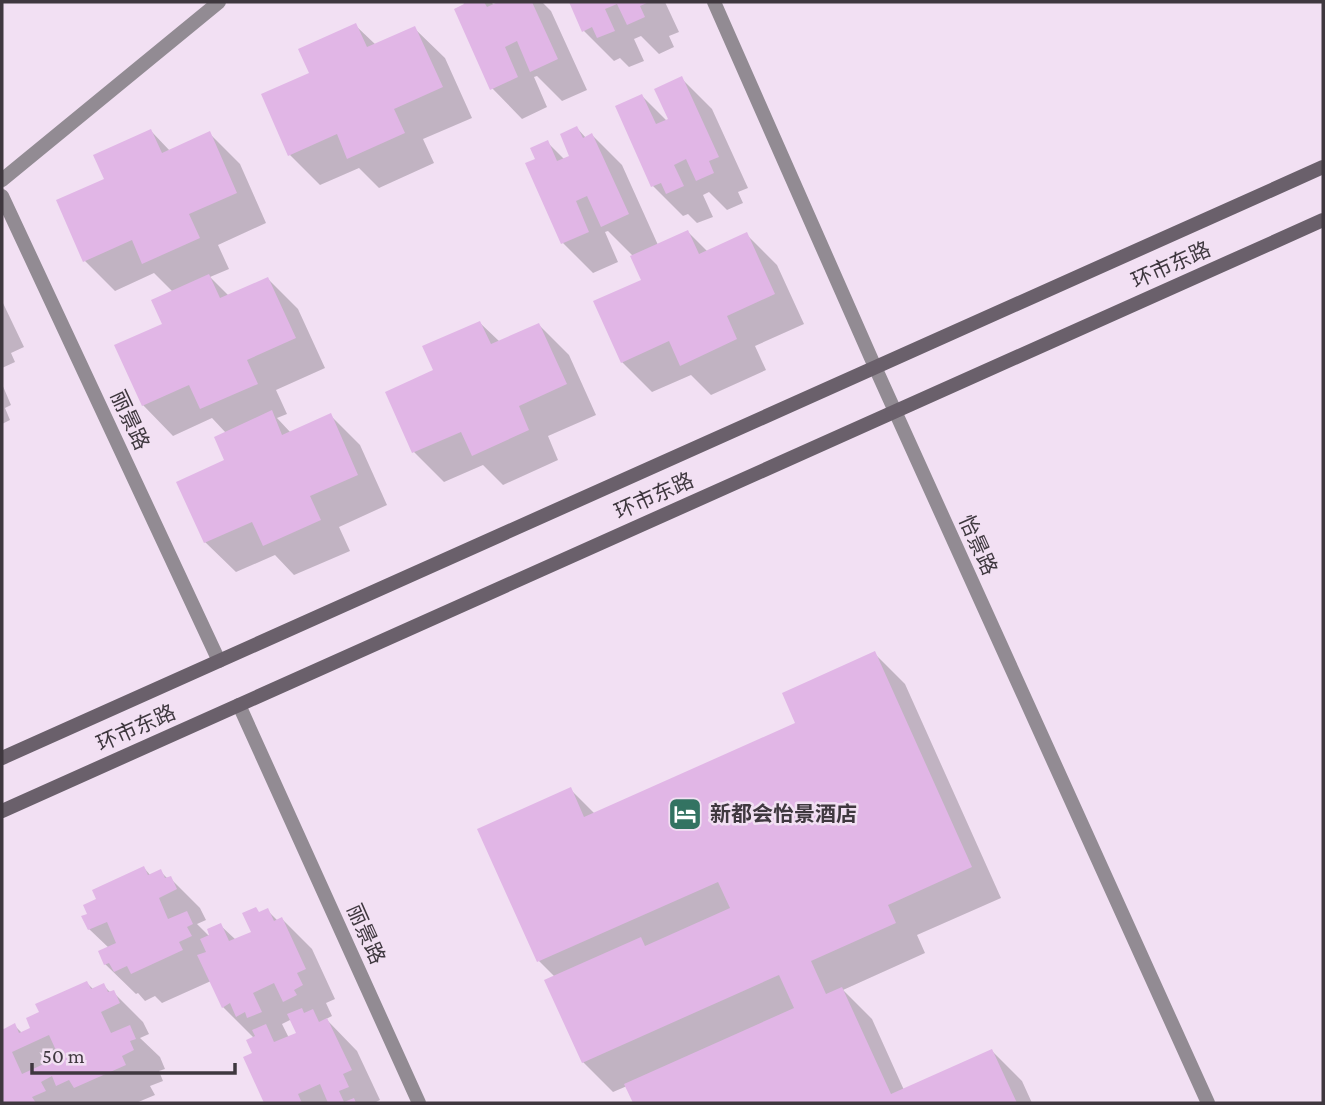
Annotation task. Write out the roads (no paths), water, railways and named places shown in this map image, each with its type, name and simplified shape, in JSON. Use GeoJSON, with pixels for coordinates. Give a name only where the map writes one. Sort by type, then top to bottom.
{"type":"FeatureCollection","features":[{"type":"Feature","properties":{"kind":"main road","name":"环市东路"},"geometry":{"type":"LineString","coordinates":[[2,758],[1323,167]]}},
{"type":"Feature","properties":{"kind":"main road","name":"环市东路"},"geometry":{"type":"LineString","coordinates":[[2,811],[1323,220]]}},
{"type":"Feature","properties":{"kind":"street"},"geometry":{"type":"LineString","coordinates":[[2,180],[219,2]]}},
{"type":"Feature","properties":{"kind":"street","name":"怡景路"},"geometry":{"type":"LineString","coordinates":[[713,2],[1208,1103]]}},
{"type":"Feature","properties":{"kind":"street","name":"丽景路"},"geometry":{"type":"LineString","coordinates":[[2,196],[219,661]]}},
{"type":"Feature","properties":{"kind":"street","name":"丽景路"},"geometry":{"type":"LineString","coordinates":[[239,705],[419,1103]]}},
{"type":"Feature","properties":{"kind":"place","name":"新都会怡景酒店"},"geometry":{"type":"Point","coordinates":[685,814]}}]}
